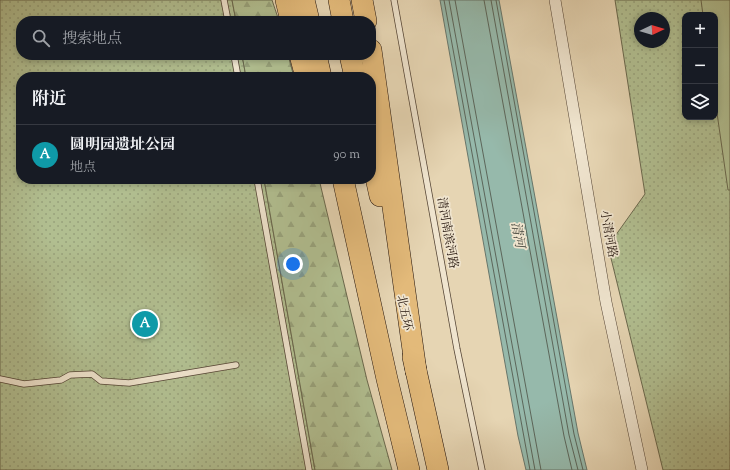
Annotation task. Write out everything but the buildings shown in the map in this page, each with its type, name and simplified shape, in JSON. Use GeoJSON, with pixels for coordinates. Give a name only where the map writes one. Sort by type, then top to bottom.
{"type":"FeatureCollection","features":[{"type":"Feature","properties":{"kind":"highway"},"geometry":{"type":"LineString","coordinates":[[286,0],[290,16]]}},
{"type":"Feature","properties":{"kind":"highway"},"geometry":{"type":"LineString","coordinates":[[304,0],[308,16]]}},
{"type":"Feature","properties":{"kind":"highway"},"geometry":{"type":"LineString","coordinates":[[339,0],[342,16]]}},
{"type":"Feature","properties":{"kind":"highway"},"geometry":{"type":"LineString","coordinates":[[362,0],[365,16]]}},
{"type":"Feature","properties":{"kind":"highway"},"geometry":{"type":"LineString","coordinates":[[301,60],[305,72]]}},
{"type":"Feature","properties":{"kind":"highway"},"geometry":{"type":"LineString","coordinates":[[317,60],[320,72]]}},
{"type":"Feature","properties":{"kind":"highway"},"geometry":{"type":"LineString","coordinates":[[351,60],[354,72]]}},
{"type":"Feature","properties":{"kind":"highway"},"geometry":{"type":"LineString","coordinates":[[372,60],[374,72]]}},
{"type":"Feature","properties":{"kind":"highway"},"geometry":{"type":"LineString","coordinates":[[376,86],[416,371]]}},
{"type":"Feature","properties":{"kind":"highway","name":"北五环"},"geometry":{"type":"LineString","coordinates":[[376,179],[438,470]]}},
{"type":"Feature","properties":{"kind":"highway"},"geometry":{"type":"LineString","coordinates":[[335,184],[387,379],[409,470]]}},
{"type":"Feature","properties":{"kind":"highway"},"geometry":{"type":"LineString","coordinates":[[345,184],[387,379]]}},
{"type":"Feature","properties":{"kind":"street","name":"小清河路"},"geometry":{"type":"LineString","coordinates":[[555,0],[606,302],[642,470]]}},
{"type":"Feature","properties":{"kind":"lane"},"geometry":{"type":"LineString","coordinates":[[224,0],[227,16]]}},
{"type":"Feature","properties":{"kind":"lane","name":"清河南滨河路"},"geometry":{"type":"LineString","coordinates":[[394,0],[457,349],[482,470]]}},
{"type":"Feature","properties":{"kind":"lane"},"geometry":{"type":"LineString","coordinates":[[235,60],[237,72]]}},
{"type":"Feature","properties":{"kind":"lane"},"geometry":{"type":"LineString","coordinates":[[258,184],[309,470]]}},
{"type":"Feature","properties":{"kind":"lane"},"geometry":{"type":"LineString","coordinates":[[0,379],[24,384],[61,380],[70,375],[92,374],[100,381],[129,383],[236,365]]}},
{"type":"Feature","properties":{"kind":"green space"},"geometry":{"type":"Polygon","coordinates":[[[0,0],[232,0],[235,16],[16,16],[16,60],[243,60],[245,72],[16,72],[16,184],[265,184],[315,470],[0,470],[0,0]]]}},
{"type":"Feature","properties":{"kind":"green space"},"geometry":{"type":"Polygon","coordinates":[[[232,0],[272,0],[277,16],[235,16],[232,0]]]}},
{"type":"Feature","properties":{"kind":"green space"},"geometry":{"type":"Polygon","coordinates":[[[615,0],[730,0],[730,470],[663,470],[608,246],[645,194],[615,0]]]}},
{"type":"Feature","properties":{"kind":"green space"},"geometry":{"type":"Polygon","coordinates":[[[701,0],[730,0],[730,190],[728,190],[718,120],[718,12],[703,12],[701,0]]]}},
{"type":"Feature","properties":{"kind":"green space"},"geometry":{"type":"Polygon","coordinates":[[[243,60],[289,60],[293,72],[245,72],[243,60]]]}},
{"type":"Feature","properties":{"kind":"green space"},"geometry":{"type":"Polygon","coordinates":[[[265,184],[320,184],[367,380],[392,470],[315,470],[265,184]]]}},
{"type":"Feature","properties":{"kind":"water","name":"清河"},"geometry":{"type":"Polygon","coordinates":[[[440,0],[499,0],[578,433],[587,470],[526,470],[518,436],[440,0]]]}},
{"type":"Feature","properties":{"kind":"place","name":"圆明园遗址公园"},"geometry":{"type":"Point","coordinates":[145,324]}}]}
